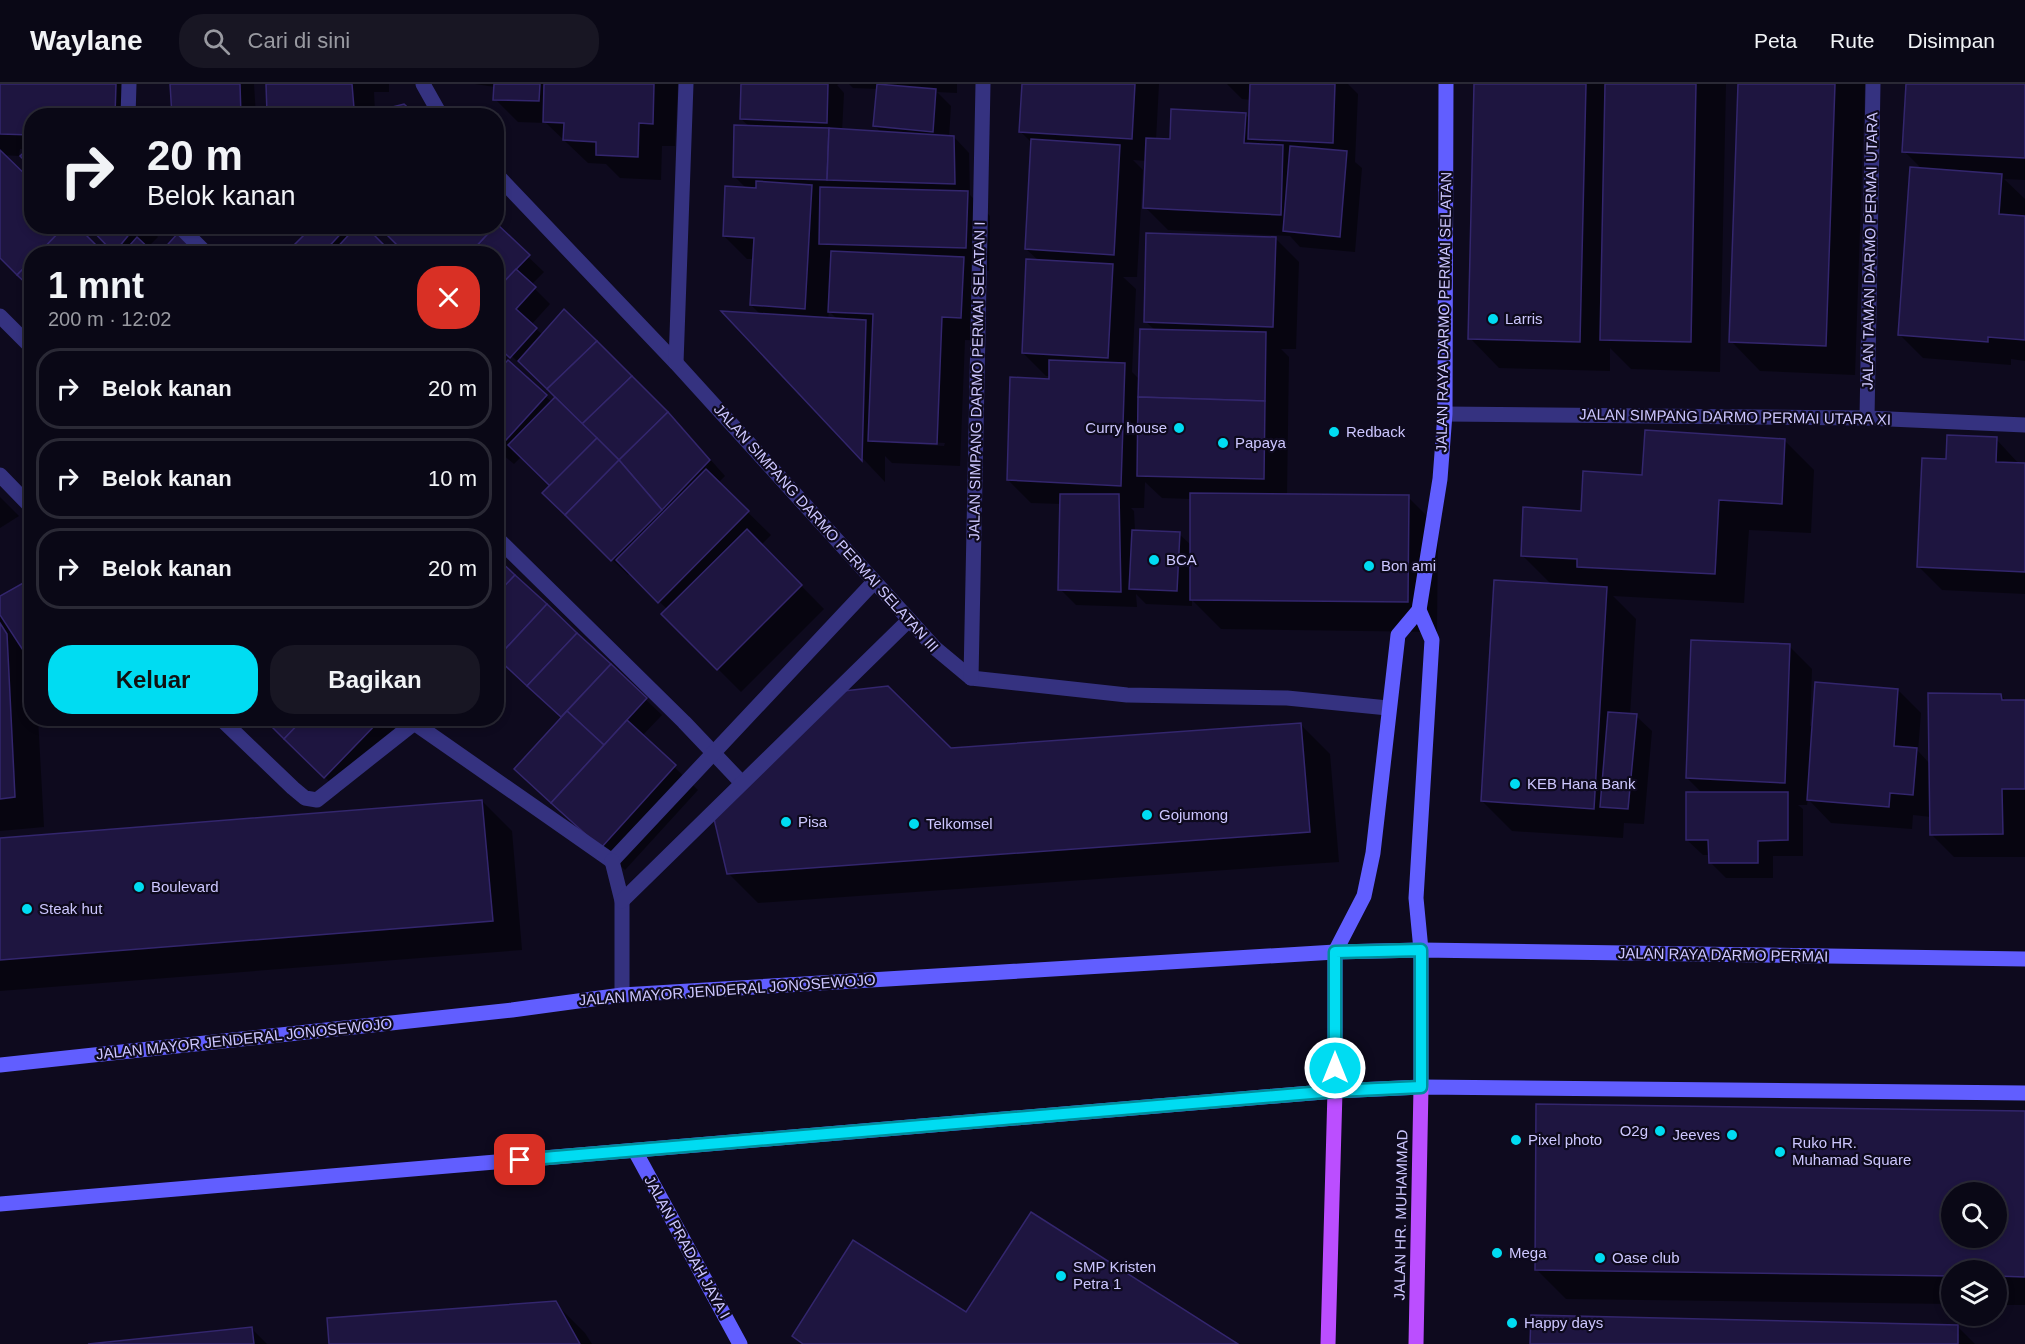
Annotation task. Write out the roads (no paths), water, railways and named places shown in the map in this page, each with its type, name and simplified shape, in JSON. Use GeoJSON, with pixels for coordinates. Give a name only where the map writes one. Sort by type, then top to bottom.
{"type":"FeatureCollection","features":[{"type":"Feature","properties":{"kind":"main road","name":"JALAN RAYA DARMO PERMAI SELATAN"},"geometry":{"type":"LineString","coordinates":[[1419,610],[1440,479],[1445,414],[1446,84]]}},
{"type":"Feature","properties":{"kind":"main road"},"geometry":{"type":"LineString","coordinates":[[1328,1344],[1335,1091],[1335,952],[1364,896],[1373,853],[1398,635],[1419,610],[1432,640],[1416,898],[1421,950],[1421,1087]]}},
{"type":"Feature","properties":{"kind":"main road","name":"JALAN MAYOR JENDERAL JONOSEWOJO"},"geometry":{"type":"LineString","coordinates":[[0,1065],[500,1011],[622,995],[1335,952],[1421,950]]}},
{"type":"Feature","properties":{"kind":"main road","name":"JALAN RAYA DARMO PERMAI"},"geometry":{"type":"LineString","coordinates":[[1421,950],[2025,959]]}},
{"type":"Feature","properties":{"kind":"main road"},"geometry":{"type":"LineString","coordinates":[[0,1204],[1335,1091],[1421,1087],[2025,1093]]}},
{"type":"Feature","properties":{"kind":"main road","name":"JALAN HR. MUHAMMAD"},"geometry":{"type":"LineString","coordinates":[[1416,1344],[1421,1087]]}},
{"type":"Feature","properties":{"kind":"main road","name":"JALAN PRADAH JAYA I"},"geometry":{"type":"LineString","coordinates":[[634,1150],[740,1344]]}},
{"type":"Feature","properties":{"kind":"street"},"geometry":{"type":"LineString","coordinates":[[128,108],[129,84]]}},
{"type":"Feature","properties":{"kind":"street"},"geometry":{"type":"LineString","coordinates":[[423,84],[436,108]]}},
{"type":"Feature","properties":{"kind":"street"},"geometry":{"type":"LineString","coordinates":[[676,363],[686,84]]}},
{"type":"Feature","properties":{"kind":"street","name":"JALAN SIMPANG DARMO PERMAI SELATAN I"},"geometry":{"type":"LineString","coordinates":[[971,678],[983,84]]}},
{"type":"Feature","properties":{"kind":"street","name":"JALAN TAMAN DARMO PERMAI UTARA"},"geometry":{"type":"LineString","coordinates":[[1867,418],[1874,84]]}},
{"type":"Feature","properties":{"kind":"street","name":"JALAN SIMPANG DARMO PERMAI SELATAN III"},"geometry":{"type":"LineString","coordinates":[[504,182],[676,363],[934,648],[971,678]]}},
{"type":"Feature","properties":{"kind":"street"},"geometry":{"type":"LineString","coordinates":[[187,234],[199,246]]}},
{"type":"Feature","properties":{"kind":"street"},"geometry":{"type":"LineString","coordinates":[[0,316],[24,340]]}},
{"type":"Feature","properties":{"kind":"street","name":"JALAN SIMPANG DARMO PERMAI UTARA XI"},"geometry":{"type":"LineString","coordinates":[[1445,414],[1867,418],[2025,425]]}},
{"type":"Feature","properties":{"kind":"street"},"geometry":{"type":"LineString","coordinates":[[0,475],[24,500]]}},
{"type":"Feature","properties":{"kind":"street"},"geometry":{"type":"LineString","coordinates":[[504,545],[741,782]]}},
{"type":"Feature","properties":{"kind":"street"},"geometry":{"type":"LineString","coordinates":[[612,861],[873,583]]}},
{"type":"Feature","properties":{"kind":"street"},"geometry":{"type":"LineString","coordinates":[[622,901],[909,620]]}},
{"type":"Feature","properties":{"kind":"street"},"geometry":{"type":"LineString","coordinates":[[971,678],[1127,695],[1287,698],[1388,708]]}},
{"type":"Feature","properties":{"kind":"street"},"geometry":{"type":"LineString","coordinates":[[228,726],[293,788],[305,798],[316,800],[404,726]]}},
{"type":"Feature","properties":{"kind":"street"},"geometry":{"type":"LineString","coordinates":[[418,726],[466,757],[612,861],[622,901],[622,995]]}},
{"type":"Feature","properties":{"kind":"place","name":"Larris"},"geometry":{"type":"Point","coordinates":[1493,319]}},
{"type":"Feature","properties":{"kind":"place","name":"Curry house"},"geometry":{"type":"Point","coordinates":[1179,428]}},
{"type":"Feature","properties":{"kind":"place","name":"Redback"},"geometry":{"type":"Point","coordinates":[1334,432]}},
{"type":"Feature","properties":{"kind":"place","name":"Papaya"},"geometry":{"type":"Point","coordinates":[1223,443]}},
{"type":"Feature","properties":{"kind":"place","name":"BCA"},"geometry":{"type":"Point","coordinates":[1154,560]}},
{"type":"Feature","properties":{"kind":"place","name":"Bon ami"},"geometry":{"type":"Point","coordinates":[1369,566]}},
{"type":"Feature","properties":{"kind":"place","name":"KEB Hana Bank"},"geometry":{"type":"Point","coordinates":[1515,784]}},
{"type":"Feature","properties":{"kind":"place","name":"Gojumong"},"geometry":{"type":"Point","coordinates":[1147,815]}},
{"type":"Feature","properties":{"kind":"place","name":"Pisa"},"geometry":{"type":"Point","coordinates":[786,822]}},
{"type":"Feature","properties":{"kind":"place","name":"Telkomsel"},"geometry":{"type":"Point","coordinates":[914,824]}},
{"type":"Feature","properties":{"kind":"place","name":"Boulevard"},"geometry":{"type":"Point","coordinates":[139,887]}},
{"type":"Feature","properties":{"kind":"place","name":"Steak hut"},"geometry":{"type":"Point","coordinates":[27,909]}},
{"type":"Feature","properties":{"kind":"place","name":"O2g"},"geometry":{"type":"Point","coordinates":[1660,1131]}},
{"type":"Feature","properties":{"kind":"place","name":"Jeeves"},"geometry":{"type":"Point","coordinates":[1732,1135]}},
{"type":"Feature","properties":{"kind":"place","name":"Pixel photo"},"geometry":{"type":"Point","coordinates":[1516,1140]}},
{"type":"Feature","properties":{"kind":"place","name":"Ruko HR. Muhamad Square"},"geometry":{"type":"Point","coordinates":[1780,1152]}},
{"type":"Feature","properties":{"kind":"place","name":"Mega"},"geometry":{"type":"Point","coordinates":[1497,1253]}},
{"type":"Feature","properties":{"kind":"place","name":"Oase club"},"geometry":{"type":"Point","coordinates":[1600,1258]}},
{"type":"Feature","properties":{"kind":"place","name":"SMP Kristen Petra 1"},"geometry":{"type":"Point","coordinates":[1061,1276]}},
{"type":"Feature","properties":{"kind":"place","name":"Happy days"},"geometry":{"type":"Point","coordinates":[1512,1323]}}]}
